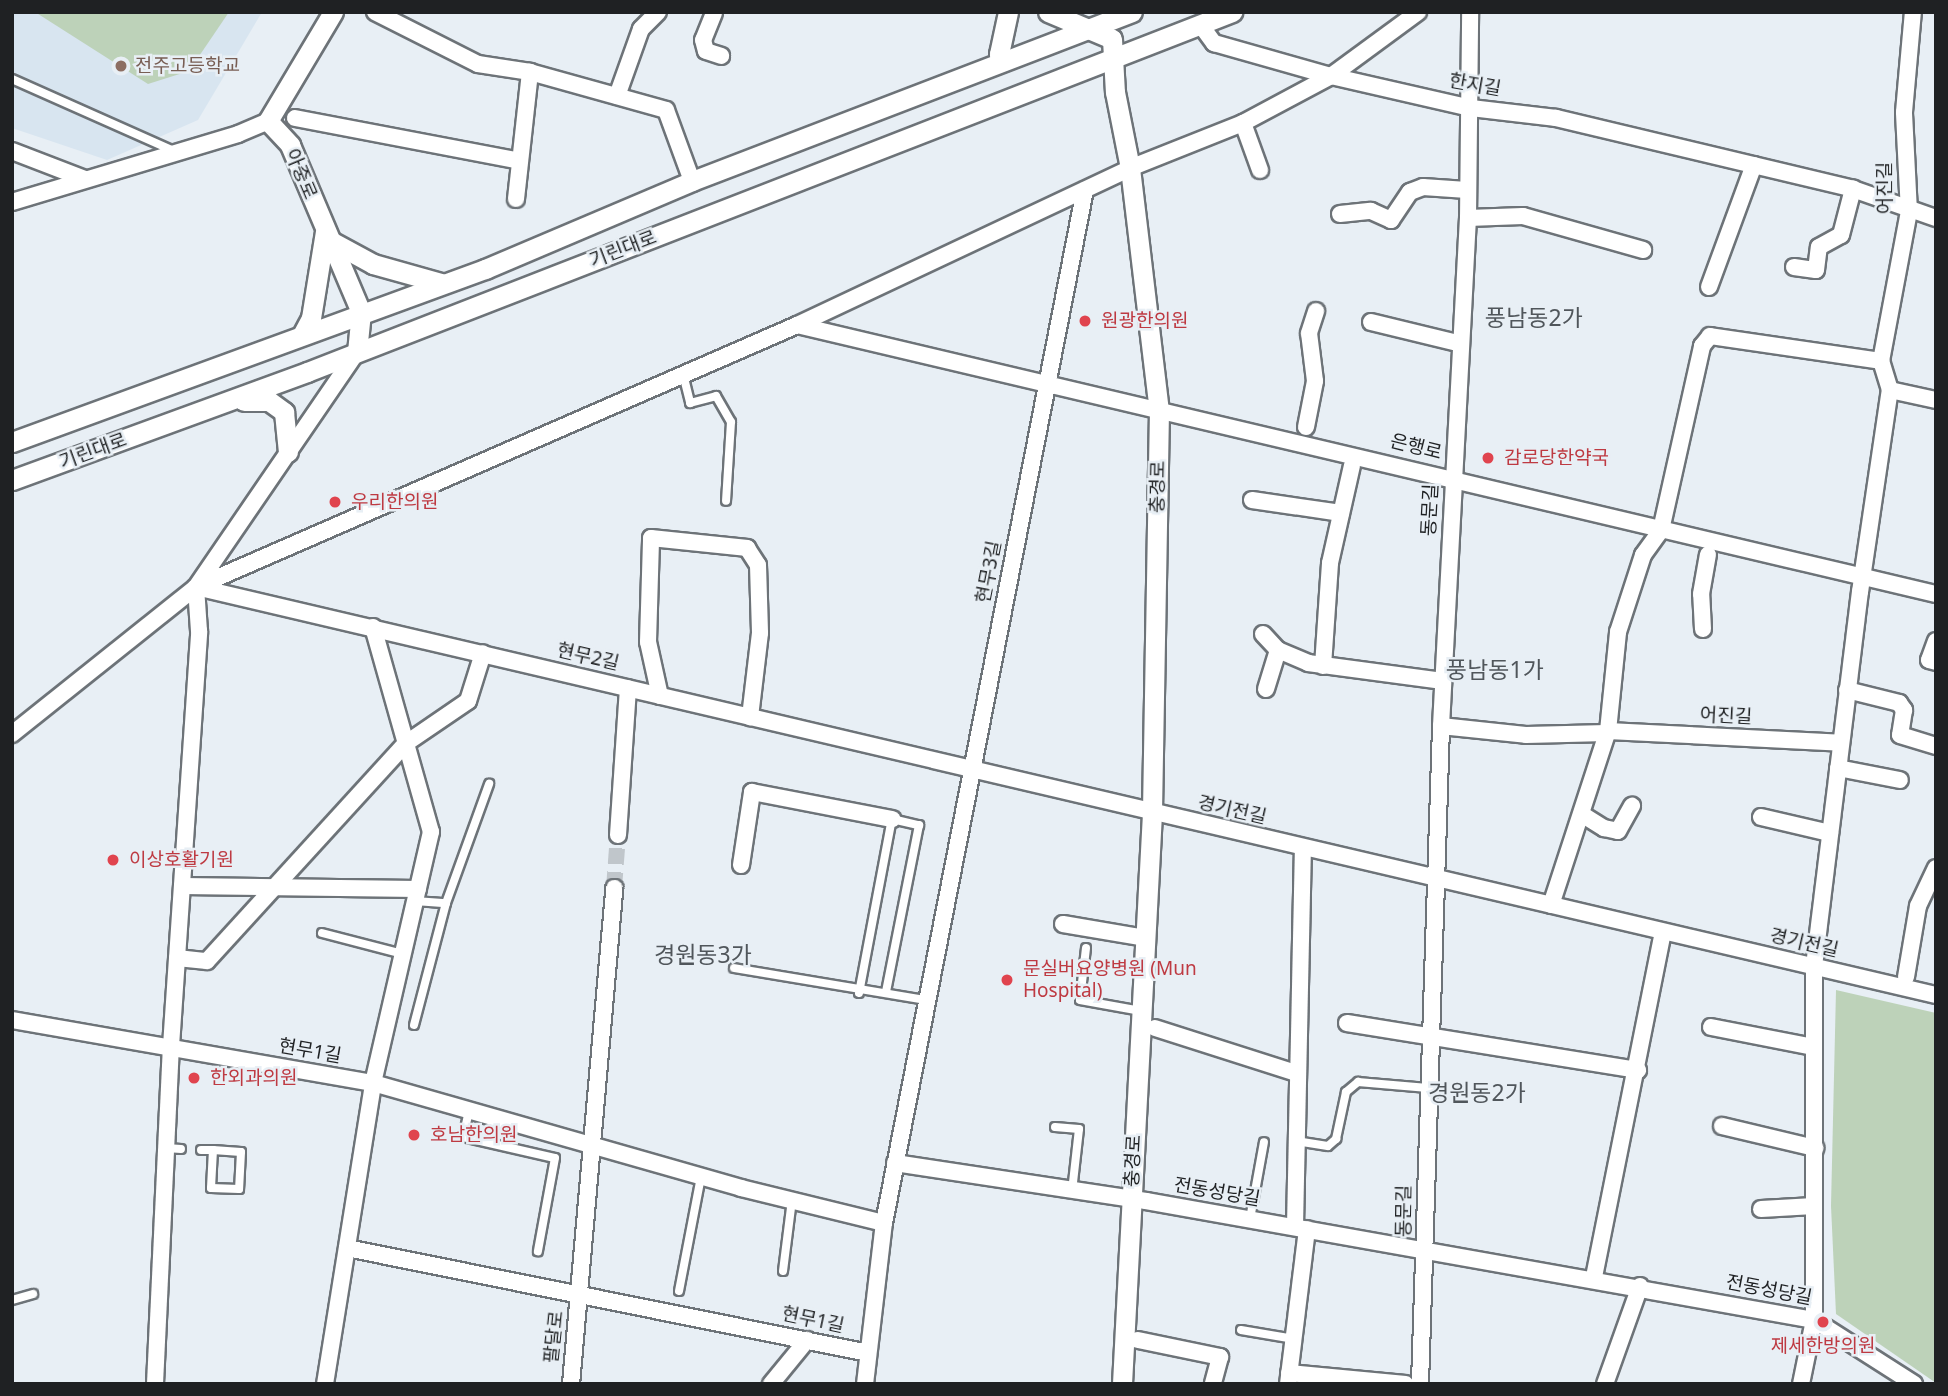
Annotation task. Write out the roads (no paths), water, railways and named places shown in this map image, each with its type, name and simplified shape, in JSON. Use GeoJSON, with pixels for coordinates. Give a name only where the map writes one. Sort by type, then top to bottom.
{"type":"FeatureCollection","features":[{"type":"Feature","properties":{"kind":"street"},"geometry":{"type":"LineString","coordinates":[[12,202],[268,121],[333,12]]}},
{"type":"Feature","properties":{"kind":"street"},"geometry":{"type":"LineString","coordinates":[[375,12],[478,64],[530,72],[666,110],[692,181]]}},
{"type":"Feature","properties":{"kind":"street"},"geometry":{"type":"LineString","coordinates":[[617,96],[641,29],[658,12]]}},
{"type":"Feature","properties":{"kind":"street"},"geometry":{"type":"LineString","coordinates":[[714,12],[703,40],[706,51],[721,56]]}},
{"type":"Feature","properties":{"kind":"street"},"geometry":{"type":"LineString","coordinates":[[1003,61],[999,54],[1008,12]]}},
{"type":"Feature","properties":{"kind":"street"},"geometry":{"type":"LineString","coordinates":[[1048,12],[1112,38],[1123,14]]}},
{"type":"Feature","properties":{"kind":"street","name":"기린대로"},"geometry":{"type":"LineString","coordinates":[[12,480],[357,352],[1232,12]]}},
{"type":"Feature","properties":{"kind":"street"},"geometry":{"type":"LineString","coordinates":[[12,734],[196,587],[797,325],[1130,168],[1243,123],[1331,76],[1418,12]]}},
{"type":"Feature","properties":{"kind":"street","name":"동문길"},"geometry":{"type":"LineString","coordinates":[[1420,1384],[1428,1039],[1458,342],[1468,218],[1470,12]]}},
{"type":"Feature","properties":{"kind":"street","name":"어진길"},"geometry":{"type":"LineString","coordinates":[[1801,1384],[1814,1320],[1814,967],[1847,690],[1890,390],[1881,361],[1909,212],[1904,112],[1913,12]]}},
{"type":"Feature","properties":{"kind":"street","name":"기린대로"},"geometry":{"type":"LineString","coordinates":[[12,442],[441,283],[692,181],[1123,14]]}},
{"type":"Feature","properties":{"kind":"street","name":"한지길"},"geometry":{"type":"LineString","coordinates":[[1199,24],[1214,43],[1331,76],[1471,108],[1556,118],[1853,189],[1909,212],[1936,218]]}},
{"type":"Feature","properties":{"kind":"street","name":"충경로"},"geometry":{"type":"LineString","coordinates":[[1112,38],[1159,410],[1152,813],[1122,1384]]}},
{"type":"Feature","properties":{"kind":"street"},"geometry":{"type":"LineString","coordinates":[[516,199],[530,72]]}},
{"type":"Feature","properties":{"kind":"street"},"geometry":{"type":"LineString","coordinates":[[295,118],[520,162]]}},
{"type":"Feature","properties":{"kind":"street","name":"아중로"},"geometry":{"type":"LineString","coordinates":[[268,121],[290,145],[361,312],[357,352]]}},
{"type":"Feature","properties":{"kind":"street"},"geometry":{"type":"LineString","coordinates":[[1243,123],[1260,170]]}},
{"type":"Feature","properties":{"kind":"street"},"geometry":{"type":"LineString","coordinates":[[12,151],[85,178]]}},
{"type":"Feature","properties":{"kind":"street"},"geometry":{"type":"LineString","coordinates":[[1709,286],[1754,165]]}},
{"type":"Feature","properties":{"kind":"street"},"geometry":{"type":"LineString","coordinates":[[1340,214],[1371,211],[1391,220],[1409,192],[1423,187],[1467,190]]}},
{"type":"Feature","properties":{"kind":"street"},"geometry":{"type":"LineString","coordinates":[[1794,267],[1816,270],[1819,247],[1841,235],[1853,189]]}},
{"type":"Feature","properties":{"kind":"street","name":"현무3길"},"geometry":{"type":"LineString","coordinates":[[970,770],[1049,383],[1085,190]]}},
{"type":"Feature","properties":{"kind":"street"},"geometry":{"type":"LineString","coordinates":[[1468,218],[1522,216],[1643,250]]}},
{"type":"Feature","properties":{"kind":"street"},"geometry":{"type":"LineString","coordinates":[[302,335],[311,318],[327,236],[373,264],[441,283]]}},
{"type":"Feature","properties":{"kind":"street"},"geometry":{"type":"LineString","coordinates":[[1306,427],[1315,381],[1309,333],[1316,310]]}},
{"type":"Feature","properties":{"kind":"street"},"geometry":{"type":"LineString","coordinates":[[1371,322],[1458,342]]}},
{"type":"Feature","properties":{"kind":"street"},"geometry":{"type":"LineString","coordinates":[[797,325],[1159,410]]}},
{"type":"Feature","properties":{"kind":"street"},"geometry":{"type":"LineString","coordinates":[[1551,905],[1583,815],[1608,732],[1619,632],[1643,555],[1661,530],[1702,346],[1710,336],[1881,361]]}},
{"type":"Feature","properties":{"kind":"street"},"geometry":{"type":"LineString","coordinates":[[155,1384],[173,1148],[171,1046],[199,631],[196,587],[357,352]]}},
{"type":"Feature","properties":{"kind":"street"},"geometry":{"type":"LineString","coordinates":[[1890,390],[1936,400]]}},
{"type":"Feature","properties":{"kind":"street"},"geometry":{"type":"LineString","coordinates":[[229,401],[275,403],[288,421],[288,452]]}},
{"type":"Feature","properties":{"kind":"street","name":"은행로"},"geometry":{"type":"LineString","coordinates":[[1159,410],[1453,477],[1661,530],[1936,594]]}},
{"type":"Feature","properties":{"kind":"street"},"geometry":{"type":"LineString","coordinates":[[1323,666],[1330,563],[1352,466]]}},
{"type":"Feature","properties":{"kind":"street"},"geometry":{"type":"LineString","coordinates":[[1252,500],[1341,513]]}},
{"type":"Feature","properties":{"kind":"street"},"geometry":{"type":"LineString","coordinates":[[660,696],[648,642],[651,538],[747,548],[758,565],[760,633],[750,717]]}},
{"type":"Feature","properties":{"kind":"street"},"geometry":{"type":"LineString","coordinates":[[1703,629],[1701,594],[1708,555]]}},
{"type":"Feature","properties":{"kind":"street","name":"현무2길"},"geometry":{"type":"LineString","coordinates":[[196,587],[266,607],[373,627],[1152,813]]}},
{"type":"Feature","properties":{"kind":"street"},"geometry":{"type":"LineString","coordinates":[[326,1384],[373,1083],[431,832],[373,627]]}},
{"type":"Feature","properties":{"kind":"street"},"geometry":{"type":"LineString","coordinates":[[1263,634],[1278,650],[1323,666],[1443,681]]}},
{"type":"Feature","properties":{"kind":"street"},"geometry":{"type":"LineString","coordinates":[[1936,641],[1929,660],[1936,662]]}},
{"type":"Feature","properties":{"kind":"street"},"geometry":{"type":"LineString","coordinates":[[1266,689],[1278,650]]}},
{"type":"Feature","properties":{"kind":"street"},"geometry":{"type":"LineString","coordinates":[[177,958],[207,961],[405,744],[468,701],[483,653]]}},
{"type":"Feature","properties":{"kind":"street"},"geometry":{"type":"LineString","coordinates":[[618,835],[628,688]]}},
{"type":"Feature","properties":{"kind":"street"},"geometry":{"type":"LineString","coordinates":[[1847,690],[1899,703],[1904,710],[1900,735],[1936,746]]}},
{"type":"Feature","properties":{"kind":"street"},"geometry":{"type":"LineString","coordinates":[[1441,726],[1526,734],[1608,732]]}},
{"type":"Feature","properties":{"kind":"street","name":"어진길"},"geometry":{"type":"LineString","coordinates":[[1608,732],[1841,743]]}},
{"type":"Feature","properties":{"kind":"street"},"geometry":{"type":"LineString","coordinates":[[1838,768],[1900,780]]}},
{"type":"Feature","properties":{"kind":"street"},"geometry":{"type":"LineString","coordinates":[[925,1000],[970,770]]}},
{"type":"Feature","properties":{"kind":"street"},"geometry":{"type":"LineString","coordinates":[[741,865],[752,792],[892,819]]}},
{"type":"Feature","properties":{"kind":"street"},"geometry":{"type":"LineString","coordinates":[[1583,815],[1604,828],[1618,831],[1632,806]]}},
{"type":"Feature","properties":{"kind":"street","name":"경기전길"},"geometry":{"type":"LineString","coordinates":[[1152,813],[1936,995]]}},
{"type":"Feature","properties":{"kind":"street"},"geometry":{"type":"LineString","coordinates":[[1761,817],[1830,833]]}},
{"type":"Feature","properties":{"kind":"street"},"geometry":{"type":"LineString","coordinates":[[1303,848],[1296,1073],[1296,1141],[1301,1227],[1289,1378],[1405,1384]]}},
{"type":"Feature","properties":{"kind":"street"},"geometry":{"type":"LineString","coordinates":[[1906,977],[1918,906],[1936,868]]}},
{"type":"Feature","properties":{"kind":"street"},"geometry":{"type":"LineString","coordinates":[[182,886],[275,887],[416,895]]}},
{"type":"Feature","properties":{"kind":"street"},"geometry":{"type":"LineString","coordinates":[[580,1295],[595,1148],[614,888]]}},
{"type":"Feature","properties":{"kind":"street"},"geometry":{"type":"LineString","coordinates":[[1063,924],[1145,939]]}},
{"type":"Feature","properties":{"kind":"street"},"geometry":{"type":"LineString","coordinates":[[1594,1277],[1638,1070],[1663,932]]}},
{"type":"Feature","properties":{"kind":"street","name":"현무1길"},"geometry":{"type":"LineString","coordinates":[[347,1248],[868,1353],[884,1223],[925,1000]]}},
{"type":"Feature","properties":{"kind":"street","name":"현무1길"},"geometry":{"type":"LineString","coordinates":[[12,1020],[373,1083],[595,1148],[884,1223]]}},
{"type":"Feature","properties":{"kind":"street"},"geometry":{"type":"LineString","coordinates":[[1347,1023],[1428,1039],[1638,1070]]}},
{"type":"Feature","properties":{"kind":"street"},"geometry":{"type":"LineString","coordinates":[[1711,1027],[1814,1047]]}},
{"type":"Feature","properties":{"kind":"street"},"geometry":{"type":"LineString","coordinates":[[1155,1028],[1296,1073]]}},
{"type":"Feature","properties":{"kind":"street"},"geometry":{"type":"LineString","coordinates":[[1722,1126],[1815,1148]]}},
{"type":"Feature","properties":{"kind":"street"},"geometry":{"type":"LineString","coordinates":[[895,1163],[1132,1198]]}},
{"type":"Feature","properties":{"kind":"street","name":"전동성당길"},"geometry":{"type":"LineString","coordinates":[[1132,1198],[1594,1277],[1814,1320],[1903,1383]]}},
{"type":"Feature","properties":{"kind":"street"},"geometry":{"type":"LineString","coordinates":[[1761,1209],[1814,1206]]}},
{"type":"Feature","properties":{"kind":"street"},"geometry":{"type":"LineString","coordinates":[[1605,1384],[1640,1286]]}},
{"type":"Feature","properties":{"kind":"street","name":"팔달로"},"geometry":{"type":"LineString","coordinates":[[571,1384],[580,1295]]}},
{"type":"Feature","properties":{"kind":"street"},"geometry":{"type":"LineString","coordinates":[[1138,1339],[1220,1357],[1213,1384]]}},
{"type":"Feature","properties":{"kind":"street"},"geometry":{"type":"LineString","coordinates":[[771,1384],[807,1340]]}},
{"type":"Feature","properties":{"kind":"street"},"geometry":{"type":"LineString","coordinates":[[865,1384],[868,1353]]}},
{"type":"Feature","properties":{"kind":"lane"},"geometry":{"type":"LineString","coordinates":[[12,79],[176,152]]}},
{"type":"Feature","properties":{"kind":"lane"},"geometry":{"type":"LineString","coordinates":[[682,374],[690,403],[716,396],[731,422],[726,500]]}},
{"type":"Feature","properties":{"kind":"lane"},"geometry":{"type":"LineString","coordinates":[[414,1025],[446,903],[489,784]]}},
{"type":"Feature","properties":{"kind":"lane"},"geometry":{"type":"LineString","coordinates":[[859,993],[892,819],[919,825],[886,991]]}},
{"type":"Feature","properties":{"kind":"lane"},"geometry":{"type":"LineString","coordinates":[[416,895],[446,903]]}},
{"type":"Feature","properties":{"kind":"lane"},"geometry":{"type":"LineString","coordinates":[[322,933],[403,954]]}},
{"type":"Feature","properties":{"kind":"lane"},"geometry":{"type":"LineString","coordinates":[[1086,948],[1080,1000],[1141,1011]]}},
{"type":"Feature","properties":{"kind":"lane"},"geometry":{"type":"LineString","coordinates":[[734,968],[859,993],[886,991],[925,1000]]}},
{"type":"Feature","properties":{"kind":"lane"},"geometry":{"type":"LineString","coordinates":[[1296,1141],[1328,1146],[1336,1139],[1346,1092],[1358,1082],[1428,1088]]}},
{"type":"Feature","properties":{"kind":"lane"},"geometry":{"type":"LineString","coordinates":[[469,1111],[463,1137],[555,1158],[538,1251]]}},
{"type":"Feature","properties":{"kind":"lane"},"geometry":{"type":"LineString","coordinates":[[1055,1127],[1079,1129],[1072,1191]]}},
{"type":"Feature","properties":{"kind":"lane"},"geometry":{"type":"LineString","coordinates":[[1250,1219],[1264,1142]]}},
{"type":"Feature","properties":{"kind":"lane"},"geometry":{"type":"LineString","coordinates":[[201,1150],[213,1150],[241,1152],[239,1189],[211,1188],[213,1150]]}},
{"type":"Feature","properties":{"kind":"lane"},"geometry":{"type":"LineString","coordinates":[[679,1291],[701,1177]]}},
{"type":"Feature","properties":{"kind":"lane"},"geometry":{"type":"LineString","coordinates":[[783,1271],[792,1200]]}},
{"type":"Feature","properties":{"kind":"lane"},"geometry":{"type":"LineString","coordinates":[[12,1300],[33,1294]]}},
{"type":"Feature","properties":{"kind":"lane"},"geometry":{"type":"LineString","coordinates":[[1241,1330],[1294,1339]]}},
{"type":"Feature","properties":{"kind":"tunnel"},"geometry":{"type":"LineString","coordinates":[[614,888],[618,835]]}},
{"type":"Feature","properties":{"kind":"place","name":"전주고등학교"},"geometry":{"type":"Point","coordinates":[121,66]}},
{"type":"Feature","properties":{"kind":"place","name":"원광한의원"},"geometry":{"type":"Point","coordinates":[1085,321]}},
{"type":"Feature","properties":{"kind":"place","name":"감로당한약국"},"geometry":{"type":"Point","coordinates":[1488,458]}},
{"type":"Feature","properties":{"kind":"place","name":"우리한의원"},"geometry":{"type":"Point","coordinates":[335,502]}},
{"type":"Feature","properties":{"kind":"place","name":"이상호활기원"},"geometry":{"type":"Point","coordinates":[113,860]}},
{"type":"Feature","properties":{"kind":"place","name":"문실버요양병원 (Mun Hospital)"},"geometry":{"type":"Point","coordinates":[1007,980]}},
{"type":"Feature","properties":{"kind":"place","name":"한외과의원"},"geometry":{"type":"Point","coordinates":[194,1078]}},
{"type":"Feature","properties":{"kind":"place","name":"호남한의원"},"geometry":{"type":"Point","coordinates":[414,1135]}},
{"type":"Feature","properties":{"kind":"place","name":"제세한방의원"},"geometry":{"type":"Point","coordinates":[1823,1322]}},
{"type":"Feature","properties":{"kind":"district","name":"풍남동2가"},"geometry":{"type":"Point","coordinates":[1534,317]}},
{"type":"Feature","properties":{"kind":"district","name":"풍남동1가"},"geometry":{"type":"Point","coordinates":[1495,669]}},
{"type":"Feature","properties":{"kind":"district","name":"경원동3가"},"geometry":{"type":"Point","coordinates":[703,954]}},
{"type":"Feature","properties":{"kind":"district","name":"경원동2가"},"geometry":{"type":"Point","coordinates":[1477,1092]}}]}
